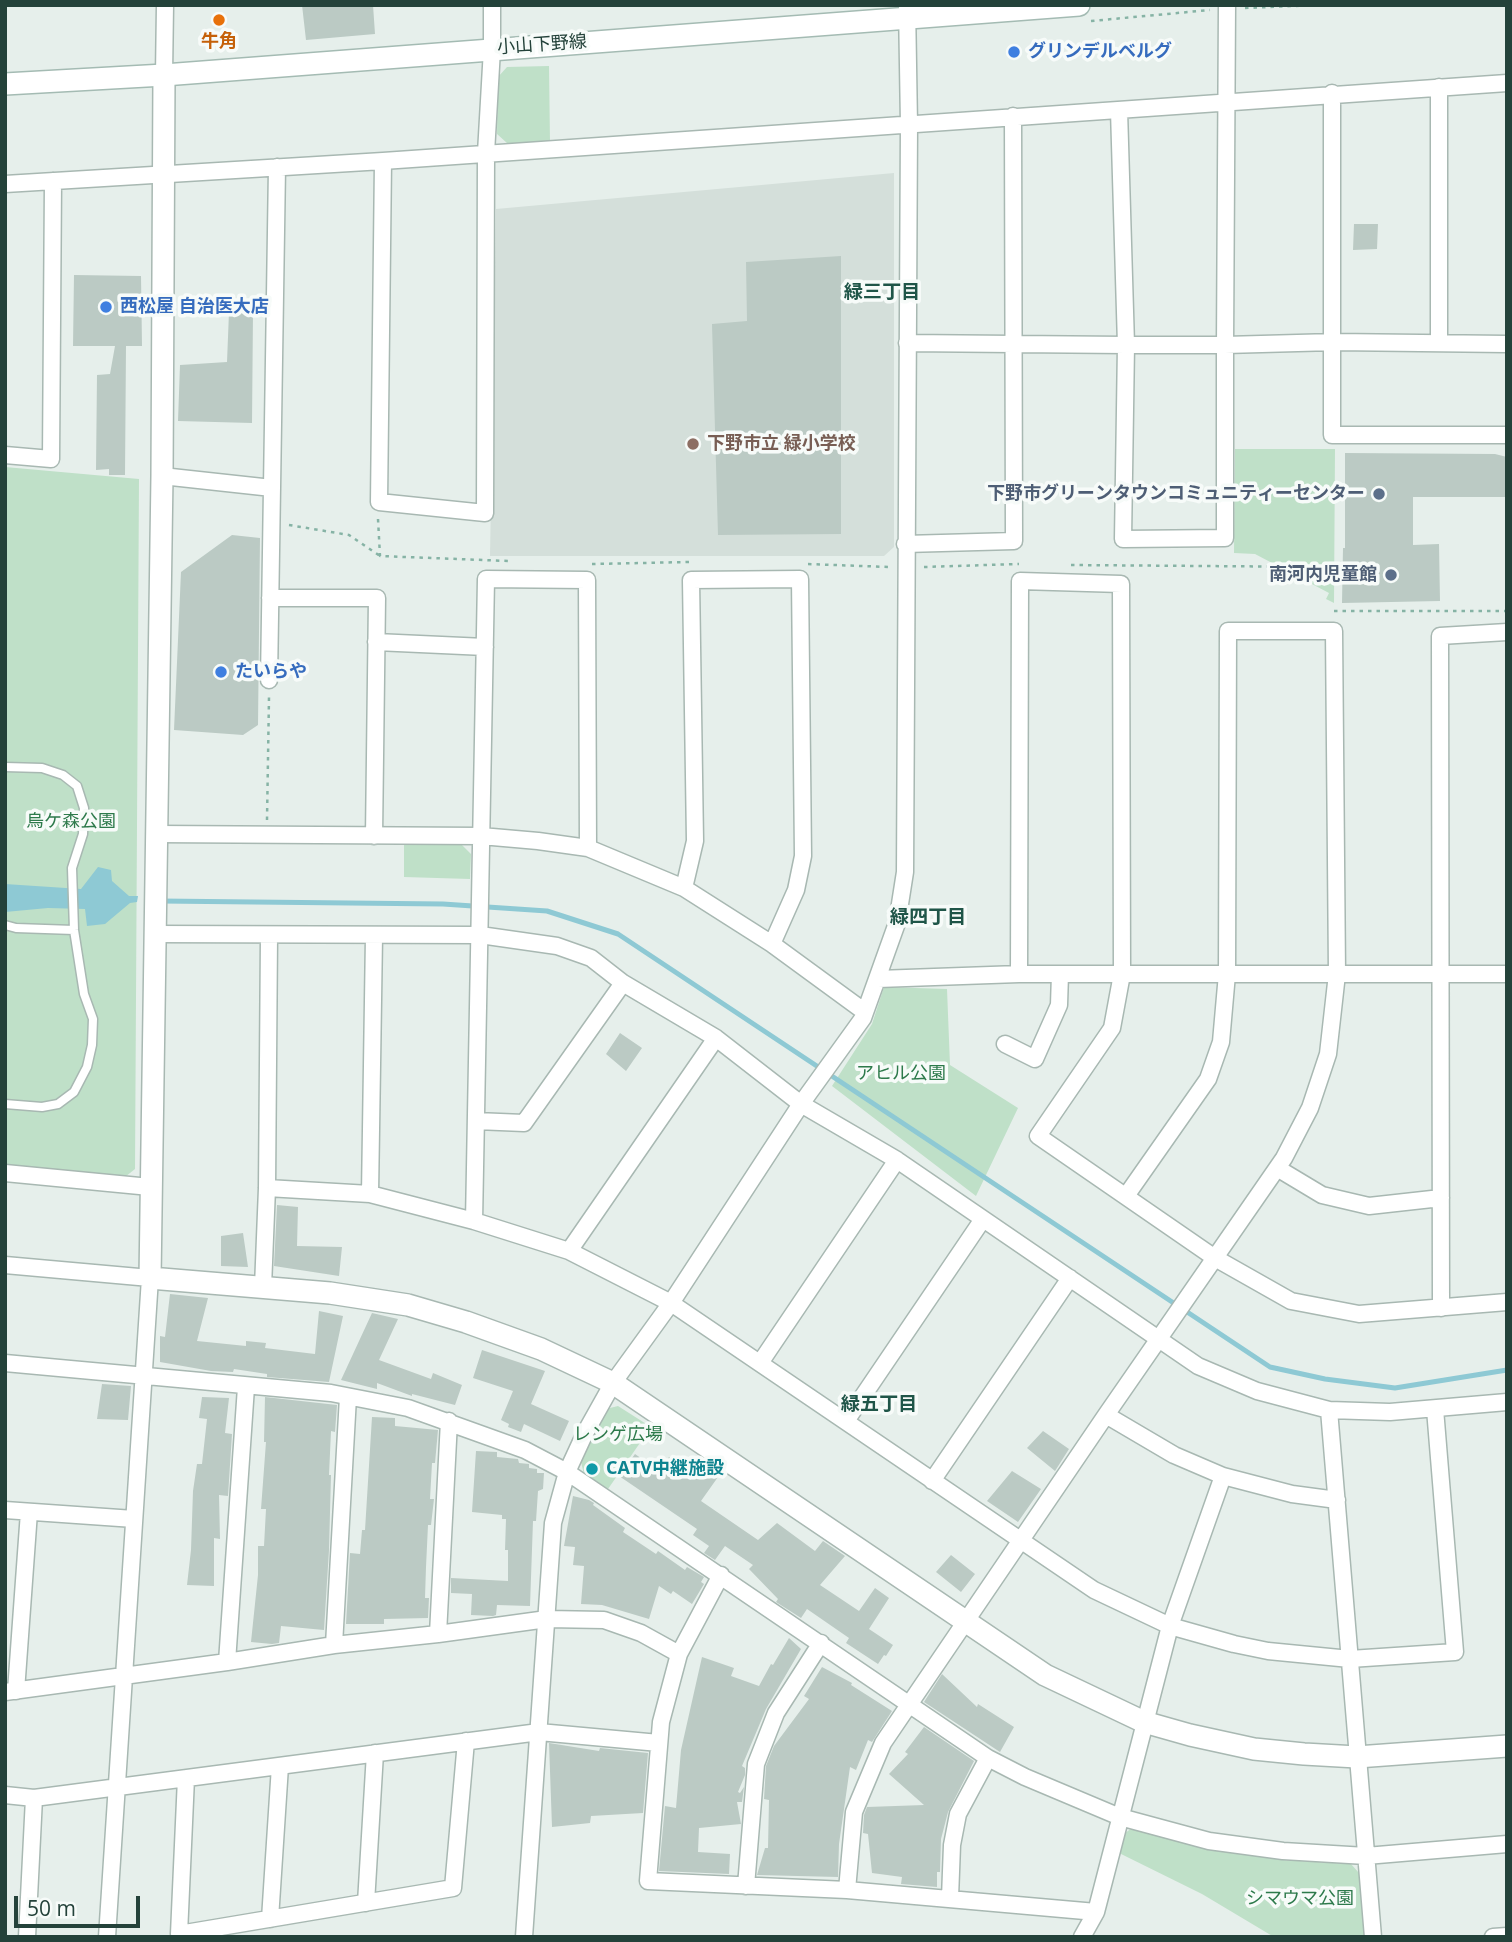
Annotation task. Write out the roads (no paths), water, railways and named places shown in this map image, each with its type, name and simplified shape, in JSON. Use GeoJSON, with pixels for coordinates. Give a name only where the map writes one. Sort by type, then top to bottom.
{"type":"FeatureCollection","features":[{"type":"Feature","properties":{"kind":"street"},"geometry":{"type":"LineString","coordinates":[[107,1937],[150,1278],[162,476],[164,5]]}},
{"type":"Feature","properties":{"kind":"street"},"geometry":{"type":"LineString","coordinates":[[383,160],[379,502],[485,513],[486,153],[492,5]]}},
{"type":"Feature","properties":{"kind":"street","name":"小山下野線"},"geometry":{"type":"LineString","coordinates":[[5,84],[164,75],[492,49],[908,12],[1079,5]]}},
{"type":"Feature","properties":{"kind":"street"},"geometry":{"type":"LineString","coordinates":[[1119,110],[1126,345],[1123,539],[1225,538],[1227,5]]}},
{"type":"Feature","properties":{"kind":"street"},"geometry":{"type":"LineString","coordinates":[[524,1937],[553,1523],[567,1472],[613,1383],[671,1303],[801,1104],[865,1012],[897,923],[905,872],[908,12]]}},
{"type":"Feature","properties":{"kind":"street"},"geometry":{"type":"LineString","coordinates":[[5,184],[1507,83]]}},
{"type":"Feature","properties":{"kind":"street"},"geometry":{"type":"LineString","coordinates":[[1439,87],[1439,343]]}},
{"type":"Feature","properties":{"kind":"street"},"geometry":{"type":"LineString","coordinates":[[1332,93],[1332,435],[1507,435]]}},
{"type":"Feature","properties":{"kind":"street"},"geometry":{"type":"LineString","coordinates":[[905,544],[1014,541],[1013,117]]}},
{"type":"Feature","properties":{"kind":"street"},"geometry":{"type":"LineString","coordinates":[[269,680],[277,167]]}},
{"type":"Feature","properties":{"kind":"street"},"geometry":{"type":"LineString","coordinates":[[5,455],[51,459],[53,181]]}},
{"type":"Feature","properties":{"kind":"street"},"geometry":{"type":"LineString","coordinates":[[907,343],[1507,344]]}},
{"type":"Feature","properties":{"kind":"street"},"geometry":{"type":"LineString","coordinates":[[162,476],[272,488]]}},
{"type":"Feature","properties":{"kind":"street"},"geometry":{"type":"LineString","coordinates":[[474,1221],[486,579],[587,580],[588,848]]}},
{"type":"Feature","properties":{"kind":"street"},"geometry":{"type":"LineString","coordinates":[[684,888],[695,841],[691,580],[800,579],[803,856],[796,890],[772,944]]}},
{"type":"Feature","properties":{"kind":"street"},"geometry":{"type":"LineString","coordinates":[[1019,974],[1020,581],[1121,584],[1122,974],[1112,1028],[1038,1136],[1215,1258],[1292,1301],[1359,1314],[1507,1302]]}},
{"type":"Feature","properties":{"kind":"street"},"geometry":{"type":"LineString","coordinates":[[270,598],[377,598],[374,836]]}},
{"type":"Feature","properties":{"kind":"street"},"geometry":{"type":"LineString","coordinates":[[847,1891],[854,1812],[883,1743],[1277,1168],[1310,1108],[1328,1054],[1337,974],[1334,631],[1228,631],[1227,974],[1221,1042],[1208,1079],[1126,1196]]}},
{"type":"Feature","properties":{"kind":"street"},"geometry":{"type":"LineString","coordinates":[[1441,1308],[1440,636],[1507,632]]}},
{"type":"Feature","properties":{"kind":"street"},"geometry":{"type":"LineString","coordinates":[[376,642],[485,647]]}},
{"type":"Feature","properties":{"kind":"street"},"geometry":{"type":"LineString","coordinates":[[156,834],[481,836],[588,848],[684,888],[772,944],[865,1012]]}},
{"type":"Feature","properties":{"kind":"street"},"geometry":{"type":"LineString","coordinates":[[154,934],[480,935],[557,946],[591,958],[623,983],[716,1038],[801,1104],[897,1160],[1198,1366],[1257,1391],[1329,1410],[1390,1412],[1507,1402]]}},
{"type":"Feature","properties":{"kind":"street"},"geometry":{"type":"LineString","coordinates":[[263,1287],[267,1188],[269,936]]}},
{"type":"Feature","properties":{"kind":"street"},"geometry":{"type":"LineString","coordinates":[[370,1194],[373,936]]}},
{"type":"Feature","properties":{"kind":"street"},"geometry":{"type":"LineString","coordinates":[[878,979],[1019,974],[1507,974]]}},
{"type":"Feature","properties":{"kind":"street"},"geometry":{"type":"LineString","coordinates":[[1005,1044],[1035,1059],[1059,1005],[1060,974]]}},
{"type":"Feature","properties":{"kind":"street"},"geometry":{"type":"LineString","coordinates":[[476,1121],[524,1123],[623,983]]}},
{"type":"Feature","properties":{"kind":"street"},"geometry":{"type":"LineString","coordinates":[[569,1251],[716,1038]]}},
{"type":"Feature","properties":{"kind":"street"},"geometry":{"type":"LineString","coordinates":[[760,1363],[897,1160]]}},
{"type":"Feature","properties":{"kind":"street"},"geometry":{"type":"LineString","coordinates":[[1277,1168],[1322,1195],[1370,1206],[1441,1198]]}},
{"type":"Feature","properties":{"kind":"street"},"geometry":{"type":"LineString","coordinates":[[5,1173],[150,1187]]}},
{"type":"Feature","properties":{"kind":"street"},"geometry":{"type":"LineString","coordinates":[[267,1188],[370,1194],[474,1221],[569,1251],[671,1303],[1094,1590],[1170,1626],[1268,1651],[1350,1659],[1455,1652],[1435,1409]]}},
{"type":"Feature","properties":{"kind":"street"},"geometry":{"type":"LineString","coordinates":[[846,1421],[983,1219]]}},
{"type":"Feature","properties":{"kind":"street"},"geometry":{"type":"LineString","coordinates":[[5,1265],[330,1293],[408,1305],[541,1349],[613,1383],[1045,1675],[1144,1722],[1254,1749],[1357,1757],[1507,1746]]}},
{"type":"Feature","properties":{"kind":"street"},"geometry":{"type":"LineString","coordinates":[[932,1481],[1070,1278]]}},
{"type":"Feature","properties":{"kind":"street"},"geometry":{"type":"LineString","coordinates":[[5,1363],[331,1393],[408,1408],[525,1450],[567,1472],[988,1758],[1025,1777],[1120,1817],[1209,1840],[1283,1851],[1366,1856],[1507,1844]]}},
{"type":"Feature","properties":{"kind":"street"},"geometry":{"type":"LineString","coordinates":[[227,1662],[246,1387]]}},
{"type":"Feature","properties":{"kind":"street"},"geometry":{"type":"LineString","coordinates":[[334,1645],[348,1397]]}},
{"type":"Feature","properties":{"kind":"street"},"geometry":{"type":"LineString","coordinates":[[1329,1410],[1373,1937]]}},
{"type":"Feature","properties":{"kind":"street"},"geometry":{"type":"LineString","coordinates":[[1106,1415],[1174,1455],[1223,1476],[1292,1494],[1337,1500]]}},
{"type":"Feature","properties":{"kind":"street"},"geometry":{"type":"LineString","coordinates":[[438,1634],[449,1421]]}},
{"type":"Feature","properties":{"kind":"street"},"geometry":{"type":"LineString","coordinates":[[1082,1937],[1096,1912],[1170,1626],[1223,1476]]}},
{"type":"Feature","properties":{"kind":"street"},"geometry":{"type":"LineString","coordinates":[[5,1510],[134,1519]]}},
{"type":"Feature","properties":{"kind":"street"},"geometry":{"type":"LineString","coordinates":[[29,1512],[10,1691],[334,1645],[547,1619],[604,1620],[641,1633],[680,1654]]}},
{"type":"Feature","properties":{"kind":"street"},"geometry":{"type":"LineString","coordinates":[[721,1575],[680,1654],[661,1722],[648,1881],[950,1898],[1096,1912]]}},
{"type":"Feature","properties":{"kind":"street"},"geometry":{"type":"LineString","coordinates":[[746,1886],[757,1764],[776,1713],[821,1643]]}},
{"type":"Feature","properties":{"kind":"street"},"geometry":{"type":"LineString","coordinates":[[5,1796],[34,1798],[539,1732],[659,1743]]}},
{"type":"Feature","properties":{"kind":"street"},"geometry":{"type":"LineString","coordinates":[[186,1778],[179,1934],[453,1888],[466,1741]]}},
{"type":"Feature","properties":{"kind":"street"},"geometry":{"type":"LineString","coordinates":[[366,1903],[376,1753]]}},
{"type":"Feature","properties":{"kind":"street"},"geometry":{"type":"LineString","coordinates":[[950,1898],[958,1814],[988,1758]]}},
{"type":"Feature","properties":{"kind":"street"},"geometry":{"type":"LineString","coordinates":[[270,1919],[280,1766]]}},
{"type":"Feature","properties":{"kind":"street"},"geometry":{"type":"LineString","coordinates":[[27,1937],[34,1798]]}},
{"type":"Feature","properties":{"kind":"street"},"geometry":{"type":"LineString","coordinates":[[1493,1937],[1507,1936]]}},
{"type":"Feature","properties":{"kind":"lane"},"geometry":{"type":"LineString","coordinates":[[5,767],[42,768],[63,775],[77,786],[84,808],[83,834],[72,868],[74,930],[84,994],[93,1019],[92,1045],[86,1067],[74,1092],[58,1104],[42,1107],[5,1104]]}},
{"type":"Feature","properties":{"kind":"lane"},"geometry":{"type":"LineString","coordinates":[[5,925],[16,928],[74,930]]}},
{"type":"Feature","properties":{"kind":"water"},"geometry":{"type":"Polygon","coordinates":[[[98,867],[111,870],[112,881],[129,896],[138,896],[137,902],[130,903],[105,924],[87,926],[85,909],[48,908],[5,912],[5,884],[81,889],[98,867]]]}},
{"type":"Feature","properties":{"kind":"waterway"},"geometry":{"type":"LineString","coordinates":[[160,901],[443,904],[547,911],[618,934],[1270,1367],[1325,1379],[1395,1388],[1507,1370]]}},
{"type":"Feature","properties":{"kind":"place","name":"牛角"},"geometry":{"type":"Point","coordinates":[219,20]}},
{"type":"Feature","properties":{"kind":"place","name":"グリンデルベルグ"},"geometry":{"type":"Point","coordinates":[1014,52]}},
{"type":"Feature","properties":{"kind":"place","name":"西松屋 自治医大店"},"geometry":{"type":"Point","coordinates":[106,307]}},
{"type":"Feature","properties":{"kind":"place","name":"下野市立 緑小学校"},"geometry":{"type":"Point","coordinates":[693,444]}},
{"type":"Feature","properties":{"kind":"place","name":"下野市グリーンタウンコミュニティーセンター"},"geometry":{"type":"Point","coordinates":[1379,494]}},
{"type":"Feature","properties":{"kind":"place","name":"南河内児童館"},"geometry":{"type":"Point","coordinates":[1391,575]}},
{"type":"Feature","properties":{"kind":"place","name":"たいらや"},"geometry":{"type":"Point","coordinates":[221,672]}},
{"type":"Feature","properties":{"kind":"place","name":"CATV中継施設"},"geometry":{"type":"Point","coordinates":[592,1469]}},
{"type":"Feature","properties":{"kind":"district","name":"緑三丁目"},"geometry":{"type":"Point","coordinates":[882,293]}},
{"type":"Feature","properties":{"kind":"district","name":"緑四丁目"},"geometry":{"type":"Point","coordinates":[928,918]}},
{"type":"Feature","properties":{"kind":"district","name":"緑五丁目"},"geometry":{"type":"Point","coordinates":[879,1405]}},
{"type":"Feature","properties":{"kind":"park label","name":"烏ケ森公園"},"geometry":{"type":"Point","coordinates":[71,822]}},
{"type":"Feature","properties":{"kind":"park label","name":"アヒル公園"},"geometry":{"type":"Point","coordinates":[901,1074]}},
{"type":"Feature","properties":{"kind":"park label","name":"レンゲ広場"},"geometry":{"type":"Point","coordinates":[618,1435]}},
{"type":"Feature","properties":{"kind":"park label","name":"シマウマ公園"},"geometry":{"type":"Point","coordinates":[1300,1899]}}]}
